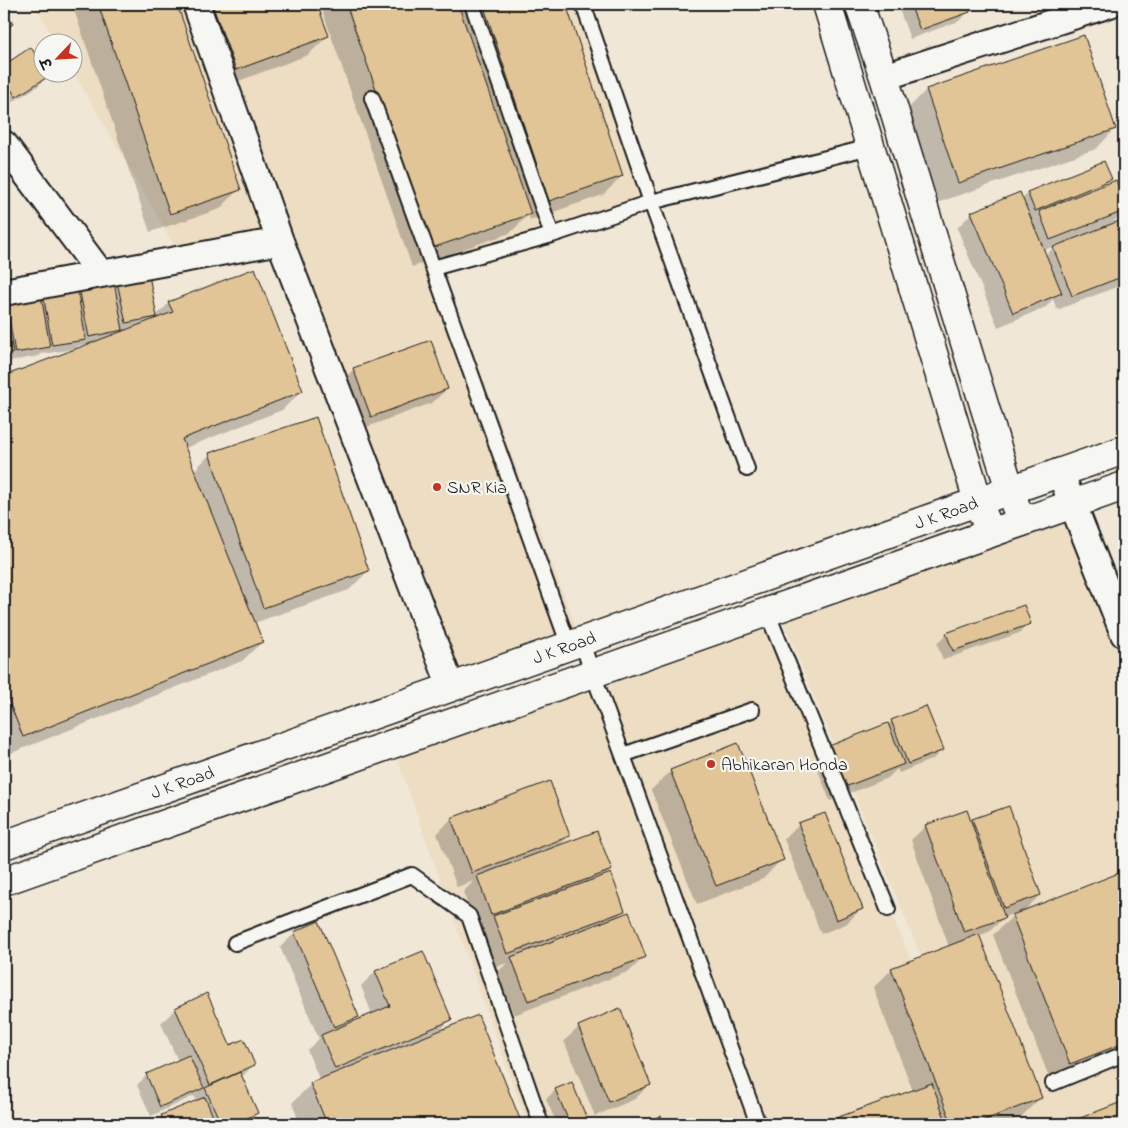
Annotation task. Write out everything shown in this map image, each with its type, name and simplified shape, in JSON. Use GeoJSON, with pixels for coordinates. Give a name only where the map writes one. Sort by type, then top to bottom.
{"type":"FeatureCollection","features":[{"type":"Feature","properties":{"kind":"main road"},"geometry":{"type":"LineString","coordinates":[[827,4],[978,501],[990,534]]}},
{"type":"Feature","properties":{"kind":"main road"},"geometry":{"type":"LineString","coordinates":[[859,4],[884,77],[1021,522]]}},
{"type":"Feature","properties":{"kind":"main road","name":"J K Road"},"geometry":{"type":"LineString","coordinates":[[4,845],[1124,450]]}},
{"type":"Feature","properties":{"kind":"main road","name":"J K Road"},"geometry":{"type":"LineString","coordinates":[[4,881],[1124,486]]}},
{"type":"Feature","properties":{"kind":"main road"},"geometry":{"type":"LineString","coordinates":[[463,683],[487,711]]}},
{"type":"Feature","properties":{"kind":"street"},"geometry":{"type":"LineString","coordinates":[[196,4],[280,241],[463,683]]}},
{"type":"Feature","properties":{"kind":"street"},"geometry":{"type":"LineString","coordinates":[[884,77],[1060,12],[1110,4]]}},
{"type":"Feature","properties":{"kind":"street"},"geometry":{"type":"LineString","coordinates":[[4,144],[101,274]]}},
{"type":"Feature","properties":{"kind":"street"},"geometry":{"type":"LineString","coordinates":[[4,292],[280,241]]}},
{"type":"Feature","properties":{"kind":"street"},"geometry":{"type":"LineString","coordinates":[[1060,472],[1124,634]]}},
{"type":"Feature","properties":{"kind":"lane"},"geometry":{"type":"LineString","coordinates":[[472,4],[552,235]]}},
{"type":"Feature","properties":{"kind":"lane"},"geometry":{"type":"LineString","coordinates":[[583,4],[651,202],[747,469]]}},
{"type":"Feature","properties":{"kind":"lane"},"geometry":{"type":"LineString","coordinates":[[372,98],[433,268],[575,643],[593,673],[758,1124]]}},
{"type":"Feature","properties":{"kind":"lane"},"geometry":{"type":"LineString","coordinates":[[433,268],[552,235],[651,202],[870,147]]}},
{"type":"Feature","properties":{"kind":"lane"},"geometry":{"type":"LineString","coordinates":[[767,612],[888,909]]}},
{"type":"Feature","properties":{"kind":"lane"},"geometry":{"type":"LineString","coordinates":[[623,755],[752,710]]}},
{"type":"Feature","properties":{"kind":"lane"},"geometry":{"type":"LineString","coordinates":[[235,943],[412,875],[470,916],[541,1124]]}},
{"type":"Feature","properties":{"kind":"lane"},"geometry":{"type":"LineString","coordinates":[[1053,1083],[1124,1054]]}},
{"type":"Feature","properties":{"kind":"shaded area"},"geometry":{"type":"Polygon","coordinates":[[[34,4],[196,4],[280,241],[182,259],[79,82],[82,82],[82,32],[50,32],[34,4]]]}},
{"type":"Feature","properties":{"kind":"shaded area"},"geometry":{"type":"Polygon","coordinates":[[[199,4],[585,4],[651,202],[441,266],[581,641],[451,687],[199,4]]]}},
{"type":"Feature","properties":{"kind":"shaded area"},"geometry":{"type":"Polygon","coordinates":[[[1072,504],[1124,637],[1124,1124],[990,1124],[778,608],[1072,504]]]}},
{"type":"Feature","properties":{"kind":"shaded area"},"geometry":{"type":"Polygon","coordinates":[[[767,612],[978,1124],[763,1124],[607,685],[767,612]]]}},
{"type":"Feature","properties":{"kind":"shaded area"},"geometry":{"type":"Polygon","coordinates":[[[593,673],[759,1124],[527,1124],[392,744],[593,673]]]}},
{"type":"Feature","properties":{"kind":"building"},"geometry":{"type":"Polygon","coordinates":[[[98,4],[177,4],[241,190],[170,214],[98,4]]]}},
{"type":"Feature","properties":{"kind":"building"},"geometry":{"type":"Polygon","coordinates":[[[212,4],[317,4],[329,36],[236,70],[212,4]]]}},
{"type":"Feature","properties":{"kind":"building"},"geometry":{"type":"Polygon","coordinates":[[[346,4],[458,4],[531,214],[432,248],[346,4]]]}},
{"type":"Feature","properties":{"kind":"building"},"geometry":{"type":"Polygon","coordinates":[[[483,4],[566,4],[623,176],[549,201],[483,4]]]}},
{"type":"Feature","properties":{"kind":"building"},"geometry":{"type":"Polygon","coordinates":[[[910,4],[968,4],[970,12],[920,30],[910,4]]]}},
{"type":"Feature","properties":{"kind":"building"},"geometry":{"type":"Polygon","coordinates":[[[4,10],[13,24],[4,30],[4,10]]]}},
{"type":"Feature","properties":{"kind":"building"},"geometry":{"type":"Polygon","coordinates":[[[1084,35],[1116,129],[958,183],[926,89],[1084,35]]]}},
{"type":"Feature","properties":{"kind":"building"},"geometry":{"type":"Polygon","coordinates":[[[31,47],[32,82],[40,82],[16,97],[4,78],[4,65],[31,47]]]}},
{"type":"Feature","properties":{"kind":"building"},"geometry":{"type":"Polygon","coordinates":[[[1104,161],[1112,179],[1035,211],[1027,192],[1104,161]]]}},
{"type":"Feature","properties":{"kind":"building"},"geometry":{"type":"Polygon","coordinates":[[[1116,180],[1124,202],[1124,211],[1050,240],[1039,211],[1116,180]]]}},
{"type":"Feature","properties":{"kind":"building"},"geometry":{"type":"Polygon","coordinates":[[[1020,192],[1062,293],[1013,313],[971,212],[1020,192]]]}},
{"type":"Feature","properties":{"kind":"building"},"geometry":{"type":"Polygon","coordinates":[[[1124,219],[1124,276],[1072,296],[1053,247],[1124,219]]]}},
{"type":"Feature","properties":{"kind":"building"},"geometry":{"type":"Polygon","coordinates":[[[255,268],[303,391],[182,439],[263,642],[23,737],[4,689],[4,376],[173,312],[168,302],[255,268]]]}},
{"type":"Feature","properties":{"kind":"building"},"geometry":{"type":"Polygon","coordinates":[[[149,275],[157,317],[126,323],[117,282],[149,275]]]}},
{"type":"Feature","properties":{"kind":"building"},"geometry":{"type":"Polygon","coordinates":[[[113,277],[123,330],[89,337],[78,283],[113,277]]]}},
{"type":"Feature","properties":{"kind":"building"},"geometry":{"type":"Polygon","coordinates":[[[77,288],[86,340],[52,345],[43,294],[77,288]]]}},
{"type":"Feature","properties":{"kind":"building"},"geometry":{"type":"Polygon","coordinates":[[[41,295],[50,347],[15,353],[6,301],[41,295]]]}},
{"type":"Feature","properties":{"kind":"building"},"geometry":{"type":"Polygon","coordinates":[[[4,305],[13,353],[4,355],[4,305]]]}},
{"type":"Feature","properties":{"kind":"building"},"geometry":{"type":"Polygon","coordinates":[[[431,340],[448,389],[371,417],[353,368],[431,340]]]}},
{"type":"Feature","properties":{"kind":"building"},"geometry":{"type":"Polygon","coordinates":[[[316,417],[369,571],[263,608],[209,453],[316,417]]]}},
{"type":"Feature","properties":{"kind":"building"},"geometry":{"type":"Polygon","coordinates":[[[1024,605],[1031,624],[953,651],[946,633],[1024,605]]]}},
{"type":"Feature","properties":{"kind":"building"},"geometry":{"type":"Polygon","coordinates":[[[926,706],[944,750],[908,764],[891,720],[926,706]]]}},
{"type":"Feature","properties":{"kind":"building"},"geometry":{"type":"Polygon","coordinates":[[[888,723],[904,764],[845,787],[829,746],[888,723]]]}},
{"type":"Feature","properties":{"kind":"building"},"geometry":{"type":"Polygon","coordinates":[[[738,743],[784,860],[716,886],[670,770],[738,743]]]}},
{"type":"Feature","properties":{"kind":"building"},"geometry":{"type":"Polygon","coordinates":[[[550,781],[570,836],[472,873],[451,818],[550,781]]]}},
{"type":"Feature","properties":{"kind":"building"},"geometry":{"type":"Polygon","coordinates":[[[1009,806],[1041,895],[1004,908],[972,819],[1009,806]]]}},
{"type":"Feature","properties":{"kind":"building"},"geometry":{"type":"Polygon","coordinates":[[[967,810],[1005,918],[964,932],[925,825],[967,810]]]}},
{"type":"Feature","properties":{"kind":"building"},"geometry":{"type":"Polygon","coordinates":[[[825,813],[863,909],[836,920],[798,823],[825,813]]]}},
{"type":"Feature","properties":{"kind":"building"},"geometry":{"type":"Polygon","coordinates":[[[597,831],[612,870],[491,915],[477,876],[597,831]]]}},
{"type":"Feature","properties":{"kind":"building"},"geometry":{"type":"Polygon","coordinates":[[[1124,871],[1124,1043],[1070,1064],[1012,915],[1124,871]]]}},
{"type":"Feature","properties":{"kind":"building"},"geometry":{"type":"Polygon","coordinates":[[[611,873],[625,911],[507,954],[493,916],[611,873]]]}},
{"type":"Feature","properties":{"kind":"building"},"geometry":{"type":"Polygon","coordinates":[[[629,912],[646,957],[528,1001],[511,957],[629,912]]]}},
{"type":"Feature","properties":{"kind":"building"},"geometry":{"type":"Polygon","coordinates":[[[319,921],[359,1017],[334,1027],[294,932],[319,921]]]}},
{"type":"Feature","properties":{"kind":"building"},"geometry":{"type":"Polygon","coordinates":[[[979,934],[1042,1098],[974,1124],[952,1124],[891,968],[979,934]]]}},
{"type":"Feature","properties":{"kind":"building"},"geometry":{"type":"Polygon","coordinates":[[[423,951],[452,1020],[335,1069],[321,1035],[390,1006],[375,971],[423,951]]]}},
{"type":"Feature","properties":{"kind":"building"},"geometry":{"type":"Polygon","coordinates":[[[207,993],[230,1045],[244,1039],[255,1065],[210,1085],[175,1008],[207,993]]]}},
{"type":"Feature","properties":{"kind":"building"},"geometry":{"type":"Polygon","coordinates":[[[620,1008],[651,1085],[609,1102],[578,1026],[620,1008]]]}},
{"type":"Feature","properties":{"kind":"building"},"geometry":{"type":"Polygon","coordinates":[[[478,1015],[522,1124],[327,1124],[310,1083],[478,1015]]]}},
{"type":"Feature","properties":{"kind":"building"},"geometry":{"type":"Polygon","coordinates":[[[189,1055],[204,1088],[160,1107],[146,1074],[189,1055]]]}},
{"type":"Feature","properties":{"kind":"building"},"geometry":{"type":"Polygon","coordinates":[[[240,1072],[258,1113],[234,1124],[221,1124],[205,1088],[240,1072]]]}},
{"type":"Feature","properties":{"kind":"building"},"geometry":{"type":"Polygon","coordinates":[[[572,1082],[589,1124],[570,1124],[555,1089],[572,1082]]]}},
{"type":"Feature","properties":{"kind":"building"},"geometry":{"type":"Polygon","coordinates":[[[932,1083],[947,1124],[826,1124],[825,1122],[932,1083]]]}},
{"type":"Feature","properties":{"kind":"building"},"geometry":{"type":"Polygon","coordinates":[[[205,1097],[216,1124],[165,1124],[161,1115],[205,1097]]]}},
{"type":"Feature","properties":{"kind":"building"},"geometry":{"type":"Polygon","coordinates":[[[1124,1101],[1124,1124],[1065,1124],[1124,1101]]]}},
{"type":"Feature","properties":{"kind":"building"},"geometry":{"type":"Polygon","coordinates":[[[661,1116],[665,1124],[640,1124],[661,1116]]]}},
{"type":"Feature","properties":{"kind":"place","name":"SNR Kia"},"geometry":{"type":"Point","coordinates":[437,487]}},
{"type":"Feature","properties":{"kind":"place","name":"Abhikaran Honda"},"geometry":{"type":"Point","coordinates":[711,764]}}]}
